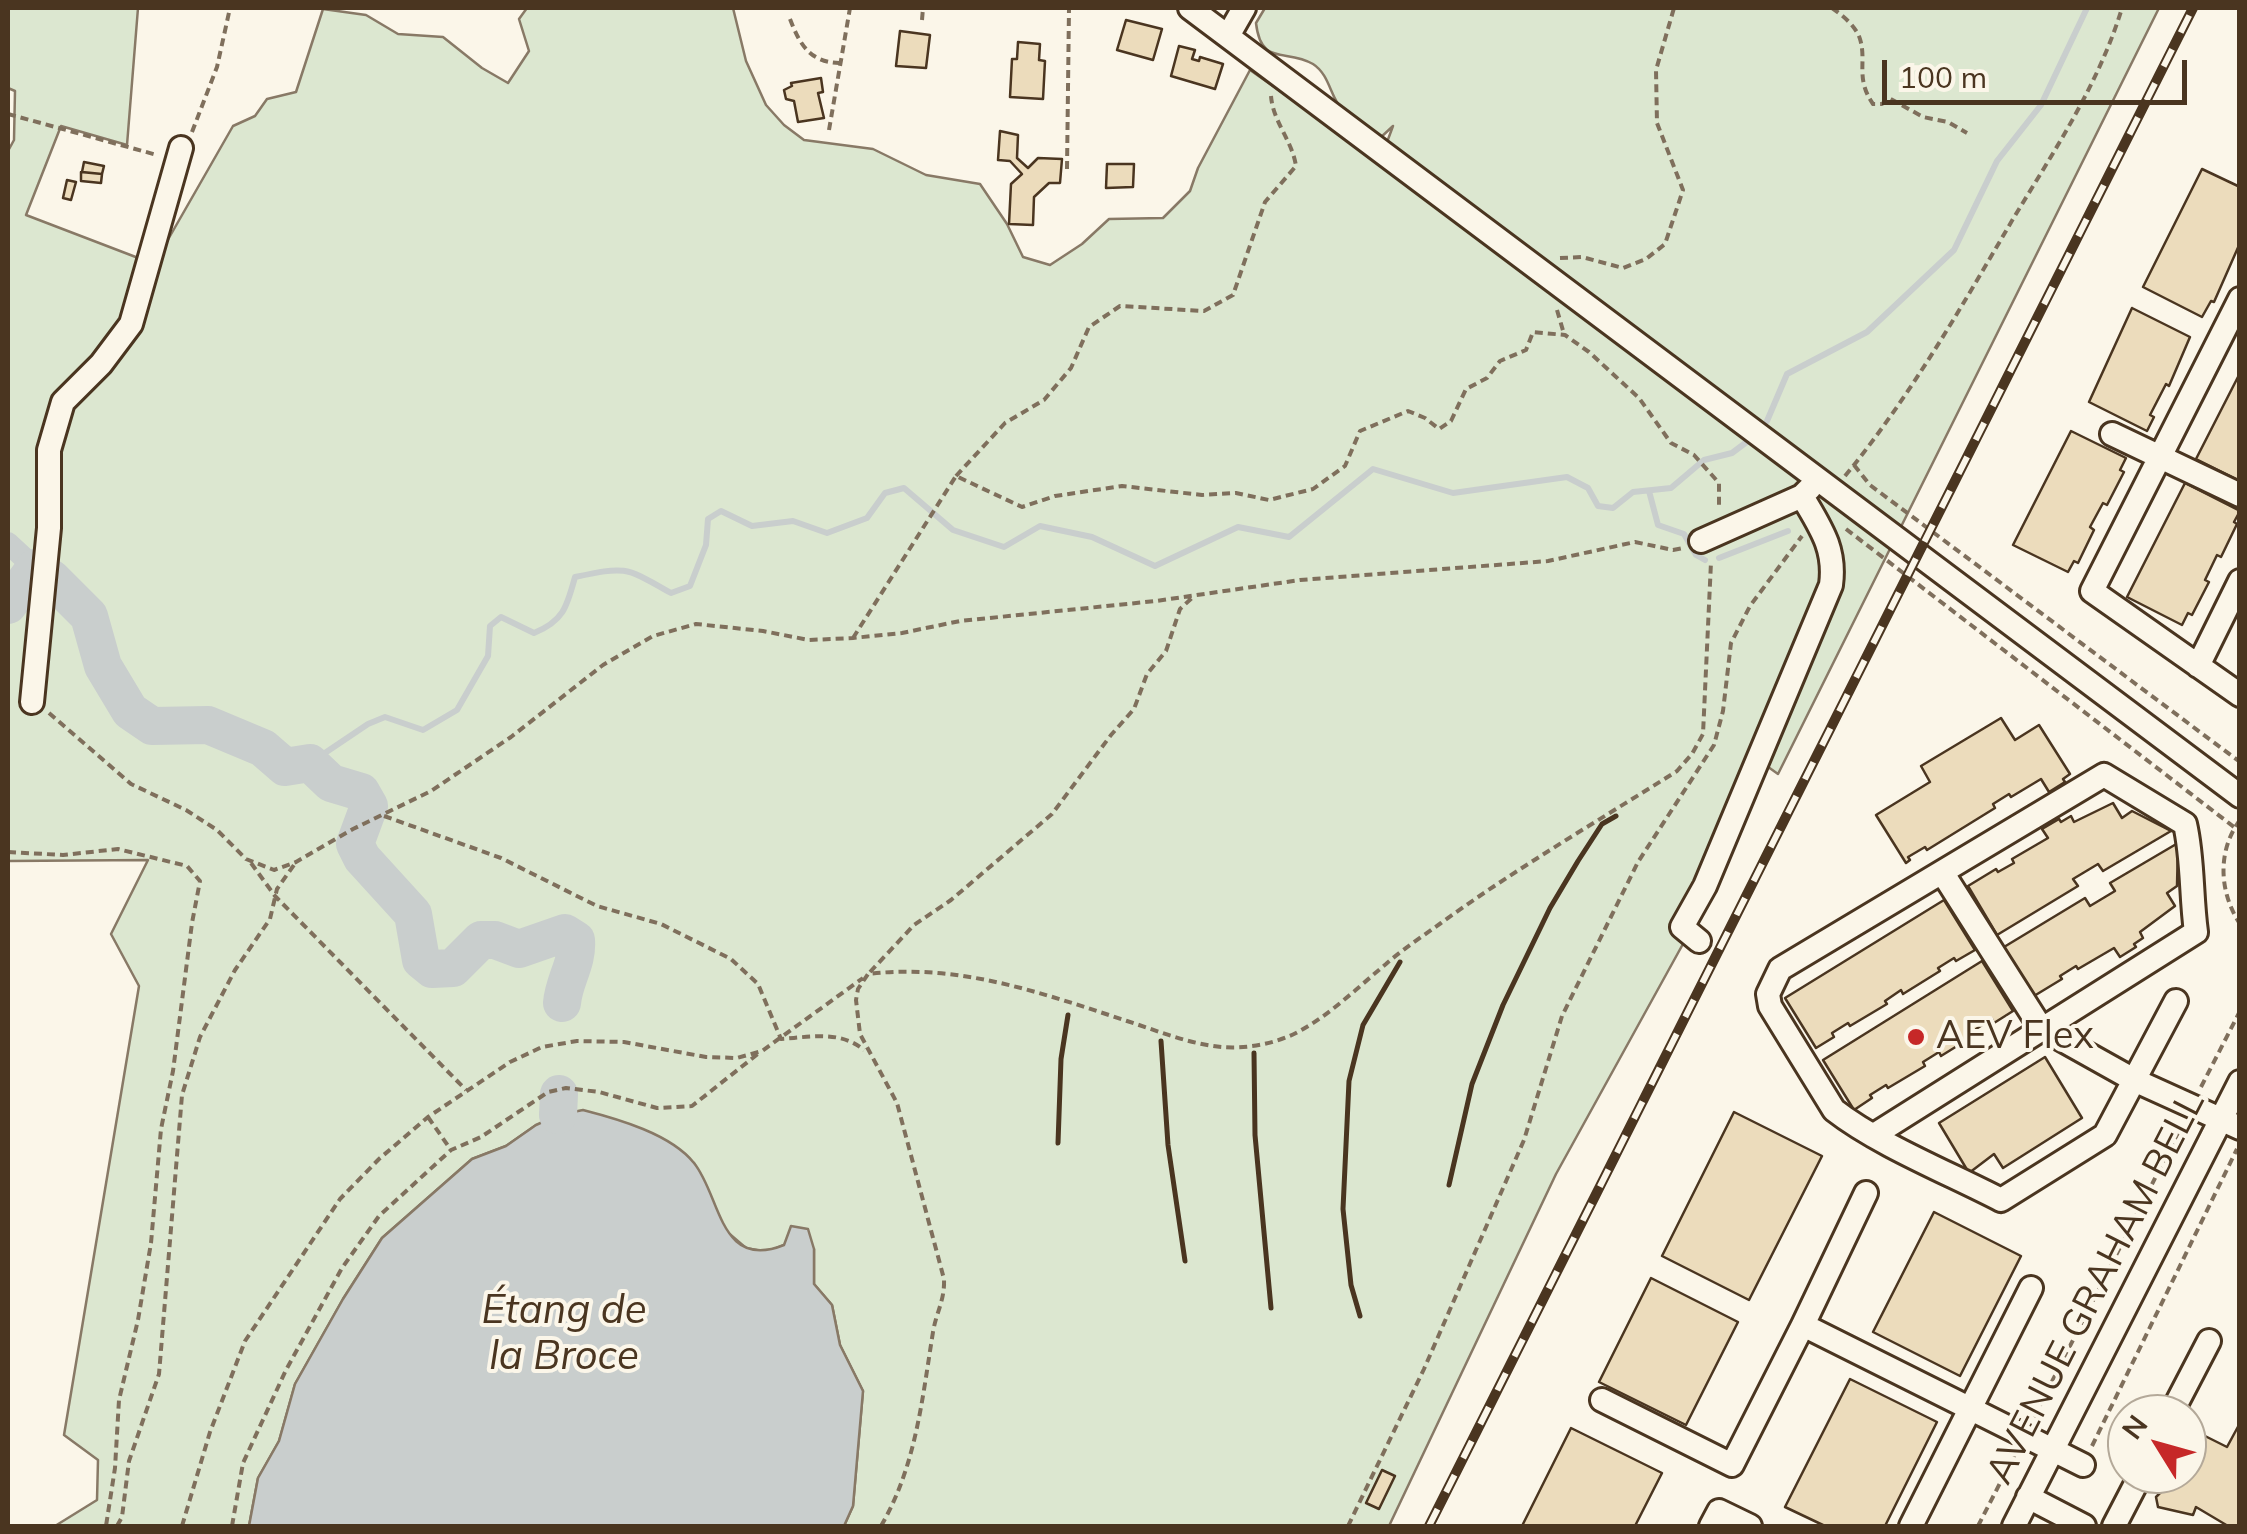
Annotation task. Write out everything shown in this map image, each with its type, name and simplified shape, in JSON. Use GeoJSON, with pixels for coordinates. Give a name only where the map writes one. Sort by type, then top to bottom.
{"type":"FeatureCollection","features":[{"type":"Feature","properties":{"kind":"street"},"geometry":{"type":"LineString","coordinates":[[1190,8],[1776,449],[1818,498],[2240,796]]}},
{"type":"Feature","properties":{"kind":"street"},"geometry":{"type":"LineString","coordinates":[[1228,36],[1244,8]]}},
{"type":"Feature","properties":{"kind":"street"},"geometry":{"type":"LineString","coordinates":[[32,702],[46,552],[49,450],[63,402],[101,364],[131,324],[181,148]]}},
{"type":"Feature","properties":{"kind":"street"},"geometry":{"type":"LineString","coordinates":[[2240,299],[2092,591],[2240,695]]}},
{"type":"Feature","properties":{"kind":"street"},"geometry":{"type":"LineString","coordinates":[[2112,434],[2240,495]]}},
{"type":"Feature","properties":{"kind":"street"},"geometry":{"type":"LineString","coordinates":[[1702,541],[1818,498]]}},
{"type":"Feature","properties":{"kind":"street"},"geometry":{"type":"LineString","coordinates":[[1698,940],[1682,926],[1706,886],[1831,584],[1834,564],[1818,498]]}},
{"type":"Feature","properties":{"kind":"street"},"geometry":{"type":"LineString","coordinates":[[2198,666],[2240,581]]}},
{"type":"Feature","properties":{"kind":"street"},"geometry":{"type":"LineString","coordinates":[[1874,1135],[2196,932],[2189,878],[2190,844],[2184,824],[2104,775],[1780,969],[1768,994],[1770,1006],[1834,1110],[1874,1135],[2001,1200],[2105,1135],[2176,1001]]}},
{"type":"Feature","properties":{"kind":"street"},"geometry":{"type":"LineString","coordinates":[[1942,872],[2041,1028],[2134,1080],[2230,1124]]}},
{"type":"Feature","properties":{"kind":"street","name":"AVENUE GRAHAM BELL"},"geometry":{"type":"LineString","coordinates":[[2014,1526],[2230,1124],[2240,1082]]}},
{"type":"Feature","properties":{"kind":"street"},"geometry":{"type":"LineString","coordinates":[[1602,1400],[1732,1465],[1866,1193]]}},
{"type":"Feature","properties":{"kind":"street"},"geometry":{"type":"LineString","coordinates":[[1910,1526],[2031,1288]]}},
{"type":"Feature","properties":{"kind":"street"},"geometry":{"type":"LineString","coordinates":[[1803,1324],[2083,1465]]}},
{"type":"Feature","properties":{"kind":"street"},"geometry":{"type":"LineString","coordinates":[[2181,1394],[2209,1341]]}},
{"type":"Feature","properties":{"kind":"street"},"geometry":{"type":"LineString","coordinates":[[2114,1526],[2131,1494]]}},
{"type":"Feature","properties":{"kind":"street"},"geometry":{"type":"LineString","coordinates":[[2028,1496],[2084,1526]]}},
{"type":"Feature","properties":{"kind":"street"},"geometry":{"type":"LineString","coordinates":[[1711,1526],[1719,1511],[1750,1526]]}},
{"type":"Feature","properties":{"kind":"path"},"geometry":{"type":"LineString","coordinates":[[8,114],[148,153],[164,156],[181,148],[196,127],[217,67],[230,8]]}},
{"type":"Feature","properties":{"kind":"path"},"geometry":{"type":"LineString","coordinates":[[830,130],[850,8]]}},
{"type":"Feature","properties":{"kind":"path"},"geometry":{"type":"LineString","coordinates":[[922,20],[923,8]]}},
{"type":"Feature","properties":{"kind":"path"},"geometry":{"type":"LineString","coordinates":[[1067,169],[1069,8]]}},
{"type":"Feature","properties":{"kind":"path"},"geometry":{"type":"LineString","coordinates":[[1537,267],[1558,258],[1582,258],[1623,268],[1646,259],[1666,244],[1683,190],[1657,123],[1656,70],[1674,8]]}},
{"type":"Feature","properties":{"kind":"path"},"geometry":{"type":"LineString","coordinates":[[1832,8],[1860,38],[1865,93],[1873,104],[1882,104],[1889,98],[1923,117],[1948,122],[1967,133]]}},
{"type":"Feature","properties":{"kind":"path"},"geometry":{"type":"LineString","coordinates":[[1348,1526],[1424,1369],[1524,1140],[1562,1016],[1638,862],[1714,746],[1731,643],[1750,606],[1784,563],[1818,498],[1854,465],[1963,304],[2082,102],[2114,36],[2122,8]]}},
{"type":"Feature","properties":{"kind":"path"},"geometry":{"type":"LineString","coordinates":[[790,20],[800,46],[822,63],[839,63]]}},
{"type":"Feature","properties":{"kind":"path"},"geometry":{"type":"LineString","coordinates":[[853,638],[956,476],[1005,422],[1044,400],[1071,368],[1090,327],[1120,306],[1204,311],[1233,296],[1265,202],[1296,166],[1293,146],[1272,112],[1271,93],[1282,77]]}},
{"type":"Feature","properties":{"kind":"path"},"geometry":{"type":"LineString","coordinates":[[956,476],[1022,507],[1056,496],[1122,486],[1269,500],[1313,489],[1345,466],[1360,431],[1408,412],[1426,418],[1440,430],[1451,421],[1466,388],[1487,378],[1500,361],[1526,350],[1533,332],[1565,336],[1589,352],[1639,398],[1671,442],[1694,455],[1719,482],[1702,541]]}},
{"type":"Feature","properties":{"kind":"path"},"geometry":{"type":"LineString","coordinates":[[1854,465],[1870,486],[2240,762]]}},
{"type":"Feature","properties":{"kind":"path"},"geometry":{"type":"LineString","coordinates":[[1818,498],[2234,827]]}},
{"type":"Feature","properties":{"kind":"path"},"geometry":{"type":"LineString","coordinates":[[248,860],[274,870],[296,862],[353,828],[432,791],[511,738],[602,665],[653,636],[696,624],[809,640],[853,638],[1010,614],[1194,596],[1300,580],[1548,560],[1635,542],[1673,550],[1702,541]]}},
{"type":"Feature","properties":{"kind":"path"},"geometry":{"type":"LineString","coordinates":[[232,1526],[244,1463],[295,1353],[342,1268],[379,1216],[450,1150],[481,1137],[548,1092],[566,1088],[599,1092],[657,1108],[692,1106],[868,974],[898,970],[977,976],[1195,1043],[1225,1048],[1258,1046],[1294,1034],[1469,903],[1541,853],[1677,771],[1692,754],[1702,734],[1712,550],[1702,541]]}},
{"type":"Feature","properties":{"kind":"path"},"geometry":{"type":"LineString","coordinates":[[880,1526],[896,1502],[918,1432],[933,1328],[945,1298],[944,1280],[897,1104],[868,1054],[857,1023],[858,989],[914,925],[951,900],[1052,814],[1134,709],[1147,674],[1166,650],[1180,609],[1194,596]]}},
{"type":"Feature","properties":{"kind":"path"},"geometry":{"type":"LineString","coordinates":[[32,702],[131,784],[186,810],[217,830],[248,860],[275,896],[466,1090]]}},
{"type":"Feature","properties":{"kind":"path"},"geometry":{"type":"LineString","coordinates":[[381,815],[502,858],[598,906],[660,924],[731,959],[758,984],[781,1039]]}},
{"type":"Feature","properties":{"kind":"path"},"geometry":{"type":"LineString","coordinates":[[2240,820],[2226,846],[2222,876],[2232,913],[2240,924]]}},
{"type":"Feature","properties":{"kind":"path"},"geometry":{"type":"LineString","coordinates":[[8,852],[64,855],[118,849],[187,866],[200,880],[161,1129],[151,1243],[119,1400],[106,1526]]}},
{"type":"Feature","properties":{"kind":"path"},"geometry":{"type":"LineString","coordinates":[[117,1526],[122,1517],[129,1461],[159,1374],[182,1095],[200,1037],[236,970],[270,919],[275,896],[296,862]]}},
{"type":"Feature","properties":{"kind":"path"},"geometry":{"type":"LineString","coordinates":[[1978,1526],[2240,1010]]}},
{"type":"Feature","properties":{"kind":"path"},"geometry":{"type":"LineString","coordinates":[[781,1039],[829,1035],[854,1042],[868,1054]]}},
{"type":"Feature","properties":{"kind":"path"},"geometry":{"type":"LineString","coordinates":[[182,1526],[210,1432],[244,1341],[340,1199],[428,1117],[466,1090],[542,1047],[577,1041],[624,1042],[721,1058],[762,1051]]}},
{"type":"Feature","properties":{"kind":"path"},"geometry":{"type":"LineString","coordinates":[[428,1117],[450,1150]]}},
{"type":"Feature","properties":{"kind":"path"},"geometry":{"type":"LineString","coordinates":[[2083,1465],[2240,1144]]}},
{"type":"Feature","properties":{"kind":"green space"},"geometry":{"type":"Polygon","coordinates":[[[8,8],[138,8],[127,145],[61,126],[26,215],[154,264],[233,126],[255,116],[267,99],[296,92],[323,9],[366,15],[398,34],[443,37],[508,83],[529,51],[519,19],[527,8],[733,8],[746,61],[766,105],[784,125],[804,140],[873,149],[926,175],[980,184],[1023,257],[1050,265],[1082,244],[1109,219],[1163,218],[1190,191],[1198,168],[1250,70],[1380,161],[1393,126],[1379,139],[1342,109],[1313,64],[1276,54],[1263,46],[1256,23],[1265,8],[2159,8],[1778,774],[1764,764],[1710,895],[1556,1174],[1389,1526],[844,1526],[853,1506],[863,1391],[840,1345],[832,1305],[814,1284],[814,1249],[784,1245],[767,1252],[746,1248],[725,1230],[694,1163],[536,1125],[506,1146],[472,1159],[382,1238],[295,1384],[279,1441],[258,1478],[249,1526],[55,1526],[97,1500],[98,1460],[64,1435],[139,986],[111,934],[148,860],[8,861],[8,151],[14,140],[15,91],[8,88],[8,8]]]}},
{"type":"Feature","properties":{"kind":"water","name":"Étang de la Broce"},"geometry":{"type":"Polygon","coordinates":[[[583,1110],[643,1129],[684,1153],[703,1177],[725,1226],[746,1248],[763,1250],[784,1245],[791,1226],[808,1229],[814,1249],[814,1284],[832,1305],[840,1345],[863,1391],[853,1506],[844,1526],[249,1526],[258,1478],[279,1441],[295,1384],[382,1238],[472,1159],[506,1146],[558,1115],[583,1110]]]}},
{"type":"Feature","properties":{"kind":"building"},"geometry":{"type":"Polygon","coordinates":[[[1126,20],[1162,29],[1153,60],[1117,50],[1126,20]]]}},
{"type":"Feature","properties":{"kind":"building"},"geometry":{"type":"Polygon","coordinates":[[[900,31],[930,35],[926,68],[896,66],[900,31]]]}},
{"type":"Feature","properties":{"kind":"building"},"geometry":{"type":"Polygon","coordinates":[[[1018,42],[1040,44],[1039,60],[1045,61],[1043,99],[1010,97],[1012,59],[1017,59],[1018,42]]]}},
{"type":"Feature","properties":{"kind":"building"},"geometry":{"type":"Polygon","coordinates":[[[1179,46],[1195,50],[1192,59],[1199,61],[1200,57],[1223,64],[1215,89],[1171,76],[1179,46]]]}},
{"type":"Feature","properties":{"kind":"building"},"geometry":{"type":"Polygon","coordinates":[[[821,78],[823,92],[818,93],[824,118],[798,122],[794,101],[786,99],[784,90],[791,83],[821,78]]]}},
{"type":"Feature","properties":{"kind":"building"},"geometry":{"type":"Polygon","coordinates":[[[1000,131],[1018,135],[1017,158],[1028,168],[1038,158],[1062,159],[1060,183],[1049,183],[1034,197],[1033,225],[1009,224],[1011,184],[1022,174],[1010,161],[998,160],[1000,131]]]}},
{"type":"Feature","properties":{"kind":"building"},"geometry":{"type":"Polygon","coordinates":[[[84,162],[104,166],[102,174],[82,172],[84,162]]]}},
{"type":"Feature","properties":{"kind":"building"},"geometry":{"type":"Polygon","coordinates":[[[1107,164],[1134,164],[1133,187],[1106,188],[1107,164]]]}},
{"type":"Feature","properties":{"kind":"building"},"geometry":{"type":"Polygon","coordinates":[[[2202,169],[2240,187],[2240,243],[2214,302],[2202,317],[2143,287],[2202,169]]]}},
{"type":"Feature","properties":{"kind":"building"},"geometry":{"type":"Polygon","coordinates":[[[81,172],[102,174],[101,183],[81,181],[81,172]]]}},
{"type":"Feature","properties":{"kind":"building"},"geometry":{"type":"Polygon","coordinates":[[[67,180],[76,182],[71,200],[63,198],[67,180]]]}},
{"type":"Feature","properties":{"kind":"building"},"geometry":{"type":"Polygon","coordinates":[[[2132,308],[2190,337],[2169,386],[2166,384],[2150,415],[2154,417],[2147,431],[2089,402],[2132,308]]]}},
{"type":"Feature","properties":{"kind":"building"},"geometry":{"type":"Polygon","coordinates":[[[2240,373],[2240,481],[2196,459],[2240,373]]]}},
{"type":"Feature","properties":{"kind":"building"},"geometry":{"type":"Polygon","coordinates":[[[2071,431],[2126,458],[2120,470],[2124,472],[2107,505],[2103,503],[2090,527],[2094,530],[2078,563],[2074,561],[2068,572],[2013,545],[2071,431]]]}},
{"type":"Feature","properties":{"kind":"building"},"geometry":{"type":"Polygon","coordinates":[[[2185,483],[2240,511],[2221,557],[2217,555],[2205,580],[2209,582],[2192,615],[2188,613],[2182,625],[2127,597],[2185,483]]]}},
{"type":"Feature","properties":{"kind":"building"},"geometry":{"type":"Polygon","coordinates":[[[2001,718],[2015,740],[2039,725],[2070,774],[2063,779],[2065,782],[2049,792],[2041,779],[2011,797],[2009,794],[1993,804],[1995,808],[1927,850],[1925,847],[1908,857],[1906,863],[1876,815],[1930,782],[1921,766],[2001,718]]]}},
{"type":"Feature","properties":{"kind":"building"},"geometry":{"type":"Polygon","coordinates":[[[2113,803],[2122,818],[2132,811],[2171,831],[2103,871],[2098,864],[2073,879],[2078,886],[1997,935],[1968,886],[2014,863],[2012,859],[2048,838],[2042,829],[2059,819],[2061,822],[2071,816],[2074,822],[2113,803]]]}},
{"type":"Feature","properties":{"kind":"building"},"geometry":{"type":"Polygon","coordinates":[[[2178,843],[2177,886],[2167,893],[2175,906],[2140,932],[2143,938],[2134,944],[2136,947],[2120,957],[2114,948],[2078,969],[2076,966],[2034,996],[2004,947],[2085,898],[2090,906],[2115,891],[2110,883],[2178,843]]]}},
{"type":"Feature","properties":{"kind":"building"},"geometry":{"type":"Polygon","coordinates":[[[1944,900],[1975,950],[1956,961],[1954,958],[1903,994],[1901,990],[1885,1001],[1887,1004],[1850,1026],[1848,1023],[1816,1048],[1785,998],[1944,900]]]}},
{"type":"Feature","properties":{"kind":"building"},"geometry":{"type":"Polygon","coordinates":[[[1982,961],[2013,1011],[1994,1023],[1992,1019],[1976,1029],[1978,1033],[1941,1056],[1939,1052],[1923,1062],[1925,1066],[1888,1088],[1886,1085],[1854,1110],[1823,1060],[1982,961]]]}},
{"type":"Feature","properties":{"kind":"building"},"geometry":{"type":"Polygon","coordinates":[[[2045,1057],[2082,1118],[2003,1168],[1994,1154],[1969,1173],[1939,1123],[2045,1057]]]}},
{"type":"Feature","properties":{"kind":"building"},"geometry":{"type":"Polygon","coordinates":[[[1734,1112],[1822,1156],[1749,1300],[1662,1256],[1734,1112]]]}},
{"type":"Feature","properties":{"kind":"building"},"geometry":{"type":"Polygon","coordinates":[[[1934,1212],[2021,1256],[1960,1376],[1873,1332],[1934,1212]]]}},
{"type":"Feature","properties":{"kind":"building"},"geometry":{"type":"Polygon","coordinates":[[[1651,1278],[1738,1322],[1686,1425],[1599,1382],[1651,1278]]]}},
{"type":"Feature","properties":{"kind":"building"},"geometry":{"type":"Polygon","coordinates":[[[1850,1379],[1937,1422],[1885,1526],[1825,1526],[1785,1507],[1850,1379]]]}},
{"type":"Feature","properties":{"kind":"building"},"geometry":{"type":"Polygon","coordinates":[[[2240,1423],[2240,1526],[2228,1526],[2196,1507],[2193,1515],[2158,1507],[2159,1494],[2207,1494],[2207,1437],[2227,1447],[2240,1423]]]}},
{"type":"Feature","properties":{"kind":"building"},"geometry":{"type":"Polygon","coordinates":[[[1571,1428],[1662,1473],[1635,1526],[1522,1526],[1571,1428]]]}},
{"type":"Feature","properties":{"kind":"building"},"geometry":{"type":"Polygon","coordinates":[[[1382,1470],[1395,1476],[1379,1509],[1366,1503],[1382,1470]]]}},
{"type":"Feature","properties":{"kind":"waterway"},"geometry":{"type":"LineString","coordinates":[[1767,421],[1787,374],[1867,332],[1954,250],[1997,161],[2041,105],[2087,8]]}},
{"type":"Feature","properties":{"kind":"waterway"},"geometry":{"type":"LineString","coordinates":[[310,763],[385,717],[423,730],[457,710],[488,656],[490,626],[501,617],[534,633],[544,628],[563,611],[575,577],[616,570],[634,574],[671,593],[690,586],[706,545],[708,519],[721,511],[752,526],[793,521],[827,533],[867,518],[885,493],[904,488],[953,530],[1004,547],[1040,526],[1092,537],[1155,566],[1238,527],[1289,537],[1373,469],[1453,493],[1567,477],[1588,488],[1598,506],[1613,508],[1633,492],[1671,488],[1704,460],[1732,453],[1748,441]]}},
{"type":"Feature","properties":{"kind":"waterway"},"geometry":{"type":"LineString","coordinates":[[1649,491],[1658,525],[1684,534],[1696,555],[1705,560]]}},
{"type":"Feature","properties":{"kind":"waterway"},"geometry":{"type":"LineString","coordinates":[[1719,558],[1788,531]]}},
{"type":"Feature","properties":{"kind":"waterway"},"geometry":{"type":"LineString","coordinates":[[8,543],[35,568]]}},
{"type":"Feature","properties":{"kind":"waterway"},"geometry":{"type":"LineString","coordinates":[[8,605],[35,568],[52,579],[89,616],[103,666],[130,711],[152,726],[208,725],[263,748],[285,767],[310,763],[331,783],[361,792],[369,806],[355,844],[362,858],[413,914],[421,960],[432,969],[453,968],[481,940],[495,940],[519,949],[565,933],[576,940],[562,1003]]}},
{"type":"Feature","properties":{"kind":"waterway"},"geometry":{"type":"LineString","coordinates":[[558,1115],[559,1094]]}},
{"type":"Feature","properties":{"kind":"railway"},"geometry":{"type":"LineString","coordinates":[[1429,1526],[2193,8]]}},
{"type":"Feature","properties":{"kind":"wall"},"geometry":{"type":"LineString","coordinates":[[1449,1185],[1472,1084],[1503,1005],[1550,908],[1578,861],[1602,824],[1616,816]]}},
{"type":"Feature","properties":{"kind":"wall"},"geometry":{"type":"LineString","coordinates":[[1360,1316],[1351,1285],[1343,1209],[1349,1081],[1363,1025],[1400,962]]}},
{"type":"Feature","properties":{"kind":"wall"},"geometry":{"type":"LineString","coordinates":[[1058,1143],[1061,1059],[1068,1015]]}},
{"type":"Feature","properties":{"kind":"wall"},"geometry":{"type":"LineString","coordinates":[[1161,1041],[1168,1145],[1185,1261]]}},
{"type":"Feature","properties":{"kind":"wall"},"geometry":{"type":"LineString","coordinates":[[1254,1053],[1255,1135],[1271,1308]]}},
{"type":"Feature","properties":{"kind":"place","name":"AEV Flex"},"geometry":{"type":"Point","coordinates":[1916,1037]}}]}
